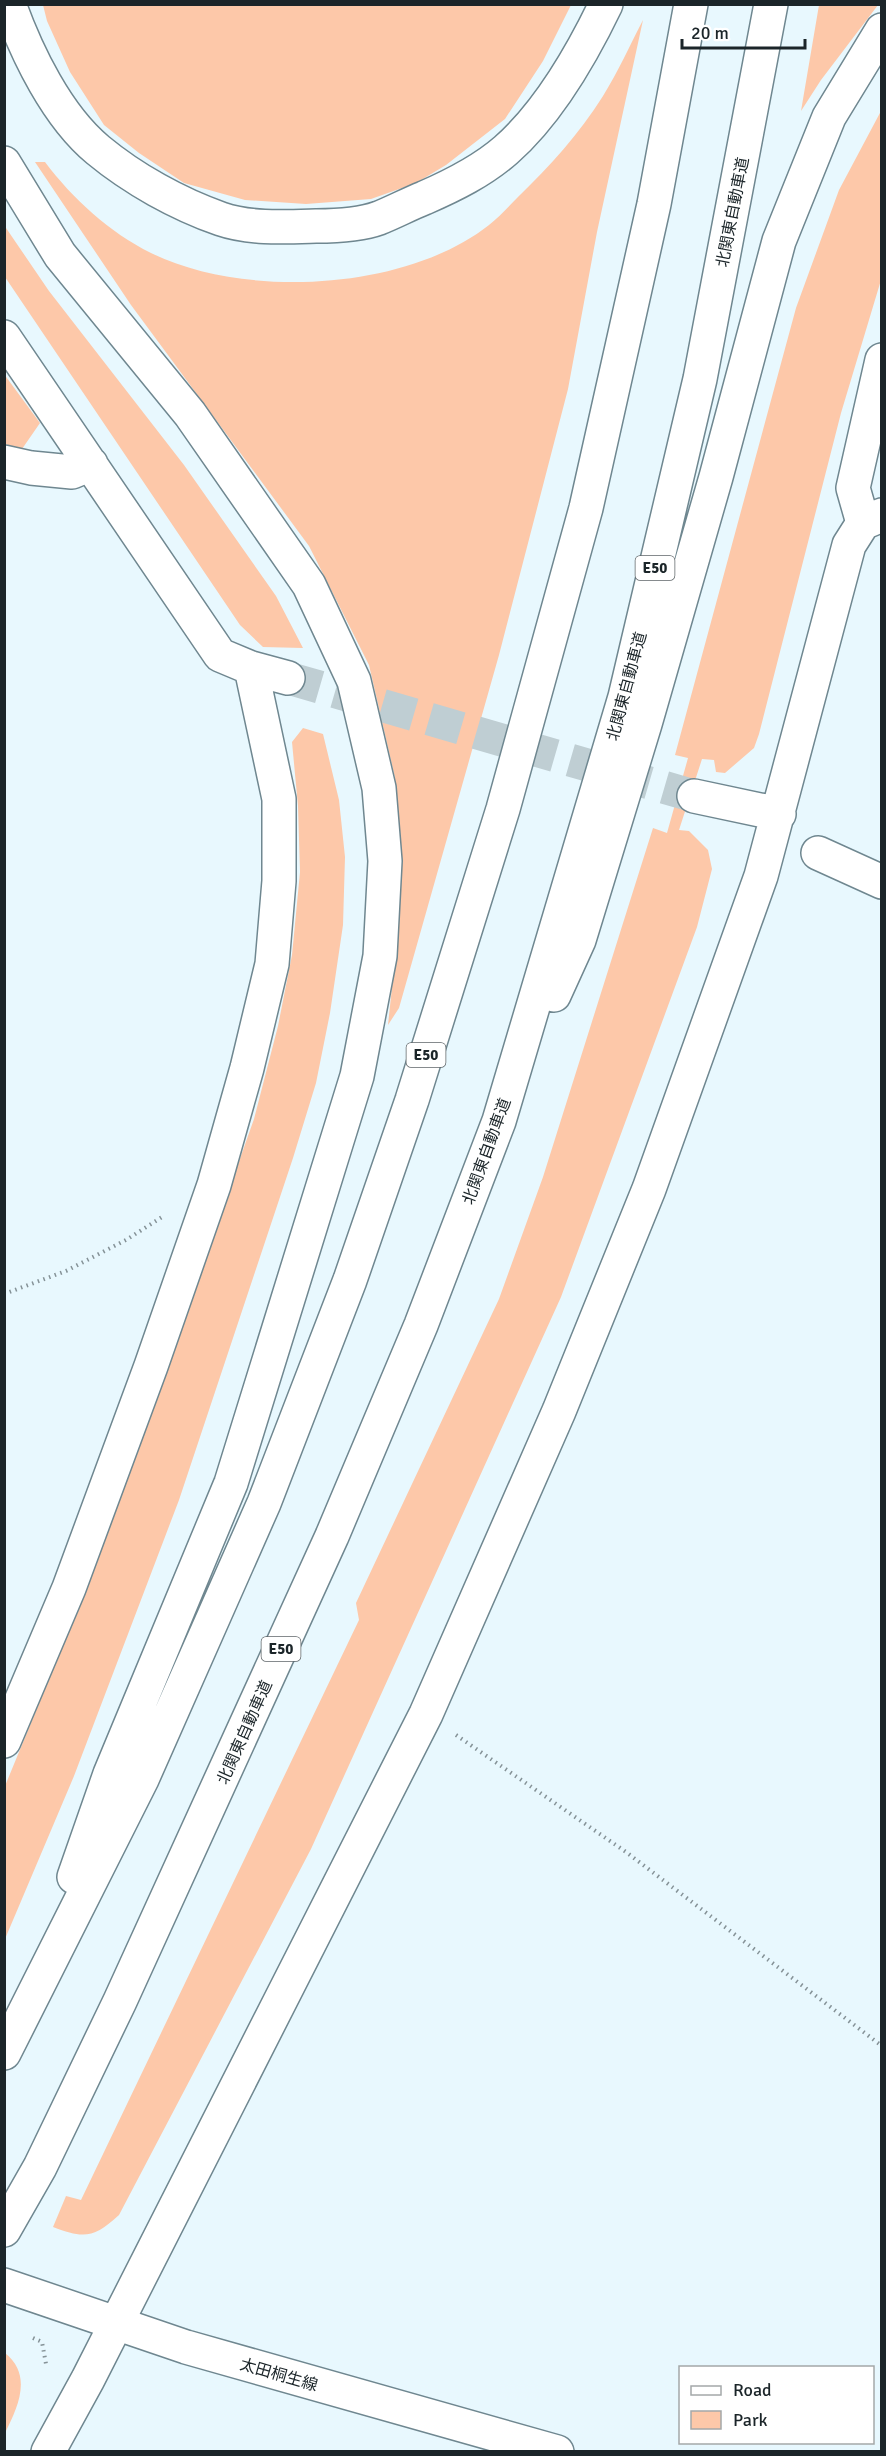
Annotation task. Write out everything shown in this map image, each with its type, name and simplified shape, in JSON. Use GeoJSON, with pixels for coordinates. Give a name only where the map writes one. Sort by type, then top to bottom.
{"type":"FeatureCollection","features":[{"type":"Feature","properties":{"kind":"main road"},"geometry":{"type":"LineString","coordinates":[[9,4],[20,34],[42,77],[67,116],[98,150],[156,190],[222,219],[277,228],[330,226],[377,219],[463,181],[507,149],[540,112],[588,42],[606,4]]}},
{"type":"Feature","properties":{"kind":"main road","name":"E50"},"geometry":{"type":"LineString","coordinates":[[4,2053],[142,1779],[264,1503],[350,1280],[412,1100],[503,809],[586,508],[654,204],[691,4]]}},
{"type":"Feature","properties":{"kind":"main road","name":"北関東自動車道"},"geometry":{"type":"LineString","coordinates":[[4,2230],[40,2167],[120,2001],[332,1536],[422,1325],[499,1121],[625,697],[700,379],[771,4]]}},
{"type":"Feature","properties":{"kind":"main road"},"geometry":{"type":"LineString","coordinates":[[499,1121],[579,940],[645,724],[713,488],[779,242],[830,117],[882,30]]}},
{"type":"Feature","properties":{"kind":"main road"},"geometry":{"type":"LineString","coordinates":[[4,163],[60,255],[190,414],[287,550],[309,585],[354,681],[379,788],[385,861],[380,956],[357,1076],[231,1483],[110,1774],[25,2014]]}},
{"type":"Feature","properties":{"kind":"main road"},"geometry":{"type":"LineString","coordinates":[[4,337],[220,656],[251,668],[288,678]]}},
{"type":"Feature","properties":{"kind":"main road"},"geometry":{"type":"LineString","coordinates":[[48,2451],[88,2379],[426,1714],[559,1411],[649,1189],[761,876],[849,545],[872,519],[854,488],[882,360]]}},
{"type":"Feature","properties":{"kind":"main road"},"geometry":{"type":"LineString","coordinates":[[4,462],[31,468],[72,472],[90,464]]}},
{"type":"Feature","properties":{"kind":"main road"},"geometry":{"type":"LineString","coordinates":[[4,1741],[69,1588],[151,1366],[214,1185],[247,1068],[272,964],[279,880],[279,799],[251,668]]}},
{"type":"Feature","properties":{"kind":"main road"},"geometry":{"type":"LineString","coordinates":[[694,796],[779,814]]}},
{"type":"Feature","properties":{"kind":"main road"},"geometry":{"type":"LineString","coordinates":[[818,853],[882,882]]}},
{"type":"Feature","properties":{"kind":"main road","name":"太田桐生線"},"geometry":{"type":"LineString","coordinates":[[4,2285],[186,2347],[557,2451]]}},
{"type":"Feature","properties":{"kind":"path"},"geometry":{"type":"LineString","coordinates":[[4,1294],[66,1271],[126,1240],[163,1217]]}},
{"type":"Feature","properties":{"kind":"path"},"geometry":{"type":"LineString","coordinates":[[426,1714],[626,1852],[882,2046]]}},
{"type":"Feature","properties":{"kind":"path"},"geometry":{"type":"LineString","coordinates":[[27,2336],[42,2342],[46,2364]]}},
{"type":"Feature","properties":{"kind":"green space"},"geometry":{"type":"Polygon","coordinates":[[[43,4],[571,5],[543,61],[505,119],[446,165],[416,183],[371,199],[306,204],[245,200],[184,183],[139,153],[104,125],[70,72],[47,21],[43,4]]]}},
{"type":"Feature","properties":{"kind":"green space"},"geometry":{"type":"Polygon","coordinates":[[[819,5],[878,5],[821,80],[801,111],[819,5]]]}},
{"type":"Feature","properties":{"kind":"green space"},"geometry":{"type":"Polygon","coordinates":[[[643,20],[597,232],[568,389],[499,655],[399,1008],[388,1025],[399,921],[395,778],[369,665],[309,546],[131,305],[35,162],[45,162],[67,189],[106,225],[151,253],[189,268],[232,277],[277,282],[324,281],[370,275],[414,264],[454,247],[496,219],[553,161],[594,110],[619,68],[643,20]]]}},
{"type":"Feature","properties":{"kind":"green space"},"geometry":{"type":"Polygon","coordinates":[[[881,111],[881,280],[841,413],[759,734],[754,748],[725,773],[716,772],[714,760],[702,759],[679,830],[689,831],[708,850],[712,869],[697,927],[561,1297],[311,1849],[119,2215],[102,2228],[88,2234],[81,2235],[53,2227],[66,2196],[81,2200],[359,1620],[356,1603],[499,1299],[543,1177],[653,828],[667,833],[688,758],[675,755],[796,308],[839,190],[881,111]]]}},
{"type":"Feature","properties":{"kind":"green space"},"geometry":{"type":"Polygon","coordinates":[[[4,225],[49,291],[184,465],[276,596],[303,648],[263,647],[240,625],[5,277],[4,225]]]}},
{"type":"Feature","properties":{"kind":"green space"},"geometry":{"type":"Polygon","coordinates":[[[4,374],[40,423],[22,449],[5,444],[4,374]]]}},
{"type":"Feature","properties":{"kind":"green space"},"geometry":{"type":"Polygon","coordinates":[[[303,728],[323,734],[339,800],[345,857],[343,925],[330,1013],[316,1083],[179,1500],[74,1776],[5,1939],[5,1786],[98,1560],[254,1119],[278,1026],[292,955],[300,872],[298,806],[292,742],[303,728]]]}},
{"type":"Feature","properties":{"kind":"green space"},"geometry":{"type":"Polygon","coordinates":[[[5,2353],[14,2362],[21,2381],[18,2402],[5,2433],[5,2353]]]}},
{"type":"Feature","properties":{"kind":"tunnel"},"geometry":{"type":"LineString","coordinates":[[288,678],[694,796]]}}]}
